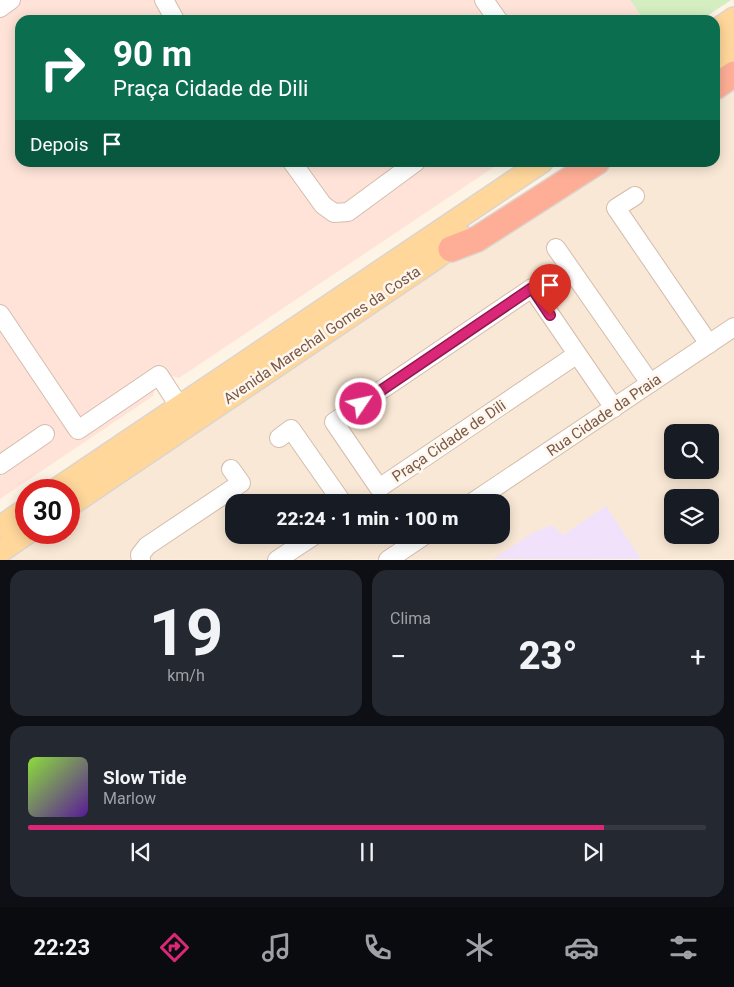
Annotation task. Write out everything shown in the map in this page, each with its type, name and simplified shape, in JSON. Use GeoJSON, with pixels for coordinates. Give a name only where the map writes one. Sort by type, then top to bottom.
{"type":"FeatureCollection","features":[{"type":"Feature","properties":{"kind":"highway"},"geometry":{"type":"LineString","coordinates":[[451,248],[477,239],[589,167]]}},
{"type":"Feature","properties":{"kind":"main road"},"geometry":{"type":"LineString","coordinates":[[720,28],[734,18]]}},
{"type":"Feature","properties":{"kind":"main road"},"geometry":{"type":"LineString","coordinates":[[720,46],[734,36]]}},
{"type":"Feature","properties":{"kind":"main road"},"geometry":{"type":"LineString","coordinates":[[720,79],[734,55]]}},
{"type":"Feature","properties":{"kind":"main road","name":"Avenida Marechal Gomes da Costa"},"geometry":{"type":"LineString","coordinates":[[71,479],[535,167]]}},
{"type":"Feature","properties":{"kind":"main road","name":"Avenida Marechal Gomes da Costa"},"geometry":{"type":"LineString","coordinates":[[80,499],[451,248],[471,231],[566,167]]}},
{"type":"Feature","properties":{"kind":"main road"},"geometry":{"type":"LineString","coordinates":[[0,552],[14,520]]}},
{"type":"Feature","properties":{"kind":"street"},"geometry":{"type":"LineString","coordinates":[[0,8],[12,0]]}},
{"type":"Feature","properties":{"kind":"street"},"geometry":{"type":"LineString","coordinates":[[164,0],[173,15]]}},
{"type":"Feature","properties":{"kind":"street"},"geometry":{"type":"LineString","coordinates":[[295,167],[322,205],[334,213],[348,212],[409,167]]}},
{"type":"Feature","properties":{"kind":"street"},"geometry":{"type":"LineString","coordinates":[[635,196],[616,208],[709,344]]}},
{"type":"Feature","properties":{"kind":"street"},"geometry":{"type":"LineString","coordinates":[[556,248],[650,383]]}},
{"type":"Feature","properties":{"kind":"street","name":"Praça Cidade de Dili"},"geometry":{"type":"LineString","coordinates":[[576,355],[379,488],[334,422],[532,288],[614,408]]}},
{"type":"Feature","properties":{"kind":"street"},"geometry":{"type":"LineString","coordinates":[[0,314],[78,430],[159,375],[179,406]]}},
{"type":"Feature","properties":{"kind":"street","name":"Rua Cidade da Praia"},"geometry":{"type":"LineString","coordinates":[[485,494],[734,327]]}},
{"type":"Feature","properties":{"kind":"street"},"geometry":{"type":"LineString","coordinates":[[279,438],[291,429],[336,494]]}},
{"type":"Feature","properties":{"kind":"street"},"geometry":{"type":"LineString","coordinates":[[0,465],[45,434]]}},
{"type":"Feature","properties":{"kind":"street"},"geometry":{"type":"LineString","coordinates":[[141,560],[140,554],[147,546],[241,483],[231,469]]}},
{"type":"Feature","properties":{"kind":"street"},"geometry":{"type":"LineString","coordinates":[[278,560],[302,544]]}},
{"type":"Feature","properties":{"kind":"street"},"geometry":{"type":"LineString","coordinates":[[388,560],[412,544]]}},
{"type":"Feature","properties":{"kind":"shaded area"},"geometry":{"type":"Polygon","coordinates":[[[0,0],[630,0],[640,15],[15,15],[15,167],[494,167],[179,378],[171,376],[155,387],[153,396],[30,479],[15,479],[15,489],[0,499],[0,0]]]}},
{"type":"Feature","properties":{"kind":"shaded area"},"geometry":{"type":"Polygon","coordinates":[[[734,76],[734,559],[3,560],[27,544],[80,544],[80,508],[299,361],[596,167],[720,167],[720,85],[734,76]]]}},
{"type":"Feature","properties":{"kind":"shaded area"},"geometry":{"type":"Polygon","coordinates":[[[606,506],[641,559],[493,559],[534,532],[552,525],[563,535],[606,506]]]}},
{"type":"Feature","properties":{"kind":"green space"},"geometry":{"type":"Polygon","coordinates":[[[630,0],[731,0],[708,15],[640,15],[630,0]]]}},
{"type":"Feature","properties":{"kind":"route"},"geometry":{"type":"LineString","coordinates":[[361,404],[532,288],[550,315]]}}]}
